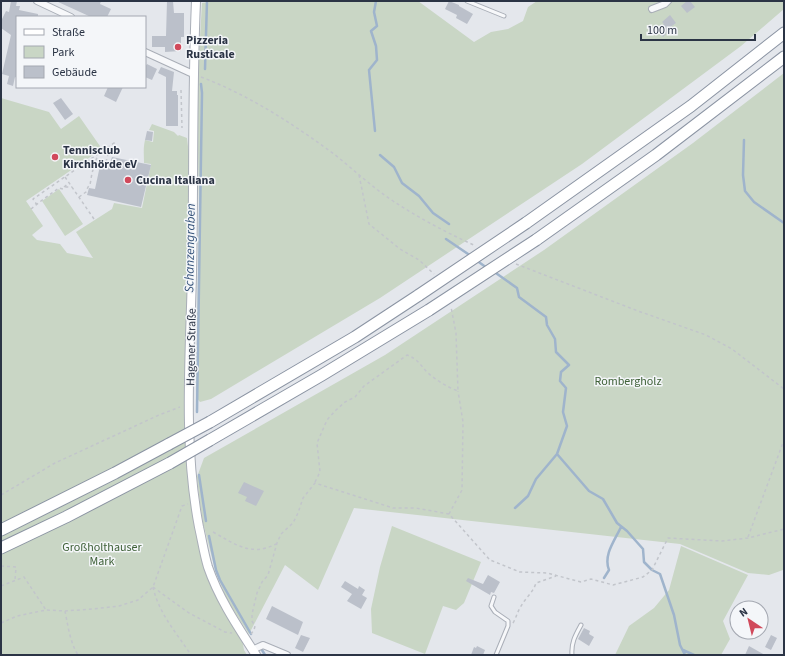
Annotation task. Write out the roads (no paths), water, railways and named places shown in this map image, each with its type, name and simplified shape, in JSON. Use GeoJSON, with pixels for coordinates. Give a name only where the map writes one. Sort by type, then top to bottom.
{"type":"FeatureCollection","features":[{"type":"Feature","properties":{"kind":"highway"},"geometry":{"type":"LineString","coordinates":[[1,530],[115,473],[210,422],[355,337],[526,223],[691,106],[784,33]]}},
{"type":"Feature","properties":{"kind":"highway"},"geometry":{"type":"LineString","coordinates":[[5,547],[170,463],[322,375],[429,310],[536,240],[656,155],[784,57]]}},
{"type":"Feature","properties":{"kind":"main road","name":"Hagener Straße"},"geometry":{"type":"LineString","coordinates":[[196,1],[193,74],[194,197],[190,463],[194,502],[208,566],[222,599],[254,652]]}},
{"type":"Feature","properties":{"kind":"street"},"geometry":{"type":"LineString","coordinates":[[37,1],[69,16]]}},
{"type":"Feature","properties":{"kind":"street"},"geometry":{"type":"LineString","coordinates":[[652,9],[665,4],[668,1]]}},
{"type":"Feature","properties":{"kind":"street"},"geometry":{"type":"LineString","coordinates":[[146,52],[193,74]]}},
{"type":"Feature","properties":{"kind":"street"},"geometry":{"type":"LineString","coordinates":[[254,652],[263,645],[287,655]]}},
{"type":"Feature","properties":{"kind":"lane"},"geometry":{"type":"LineString","coordinates":[[467,1],[504,16]]}},
{"type":"Feature","properties":{"kind":"lane"},"geometry":{"type":"LineString","coordinates":[[494,597],[492,606],[495,612],[508,621],[508,626],[496,655]]}},
{"type":"Feature","properties":{"kind":"lane"},"geometry":{"type":"LineString","coordinates":[[572,655],[571,648],[574,637],[581,626]]}},
{"type":"Feature","properties":{"kind":"waterway","name":"Schanzengraben"},"geometry":{"type":"LineString","coordinates":[[205,69],[207,1]]}},
{"type":"Feature","properties":{"kind":"waterway"},"geometry":{"type":"LineString","coordinates":[[375,131],[369,70],[377,60],[376,46],[371,31],[377,26],[374,12],[376,1]]}},
{"type":"Feature","properties":{"kind":"waterway","name":"Schanzengraben"},"geometry":{"type":"LineString","coordinates":[[197,412],[201,84]]}},
{"type":"Feature","properties":{"kind":"waterway"},"geometry":{"type":"LineString","coordinates":[[744,140],[743,175],[745,191],[754,202],[784,223]]}},
{"type":"Feature","properties":{"kind":"waterway"},"geometry":{"type":"LineString","coordinates":[[380,155],[394,167],[402,183],[419,196],[433,213],[449,224]]}},
{"type":"Feature","properties":{"kind":"waterway"},"geometry":{"type":"LineString","coordinates":[[446,239],[471,256]]}},
{"type":"Feature","properties":{"kind":"waterway"},"geometry":{"type":"LineString","coordinates":[[476,260],[487,268]]}},
{"type":"Feature","properties":{"kind":"waterway"},"geometry":{"type":"LineString","coordinates":[[493,271],[517,288],[519,297],[546,317],[547,325],[555,339],[556,352],[569,365],[561,372],[560,381],[566,388],[563,412],[567,426],[557,454],[589,491],[603,499],[617,523],[627,531],[643,549],[644,562],[652,570],[660,574],[674,615],[680,645],[685,655]]}},
{"type":"Feature","properties":{"kind":"waterway"},"geometry":{"type":"LineString","coordinates":[[515,508],[528,496],[536,479],[557,454]]}},
{"type":"Feature","properties":{"kind":"waterway","name":"Schanzengraben"},"geometry":{"type":"LineString","coordinates":[[199,475],[206,521]]}},
{"type":"Feature","properties":{"kind":"waterway"},"geometry":{"type":"LineString","coordinates":[[604,578],[609,570],[609,553],[621,527]]}},
{"type":"Feature","properties":{"kind":"waterway","name":"Schanzengraben"},"geometry":{"type":"LineString","coordinates":[[209,536],[216,570],[220,580],[251,634]]}},
{"type":"Feature","properties":{"kind":"waterway","name":"Schanzengraben"},"geometry":{"type":"LineString","coordinates":[[262,650],[265,655]]}},
{"type":"Feature","properties":{"kind":"waterway"},"geometry":{"type":"LineString","coordinates":[[683,650],[694,655]]}},
{"type":"Feature","properties":{"kind":"place","name":"Pizzeria Rusticale"},"geometry":{"type":"Point","coordinates":[178,47]}},
{"type":"Feature","properties":{"kind":"place","name":"Tennisclub Kirchhörde eV"},"geometry":{"type":"Point","coordinates":[55,157]}},
{"type":"Feature","properties":{"kind":"place","name":"Cucina Italiana"},"geometry":{"type":"Point","coordinates":[128,180]}},
{"type":"Feature","properties":{"kind":"park label","name":"Rombergholz"},"geometry":{"type":"Point","coordinates":[628,381]}},
{"type":"Feature","properties":{"kind":"park label","name":"Großholthauser Mark"},"geometry":{"type":"Point","coordinates":[102,554]}}]}
